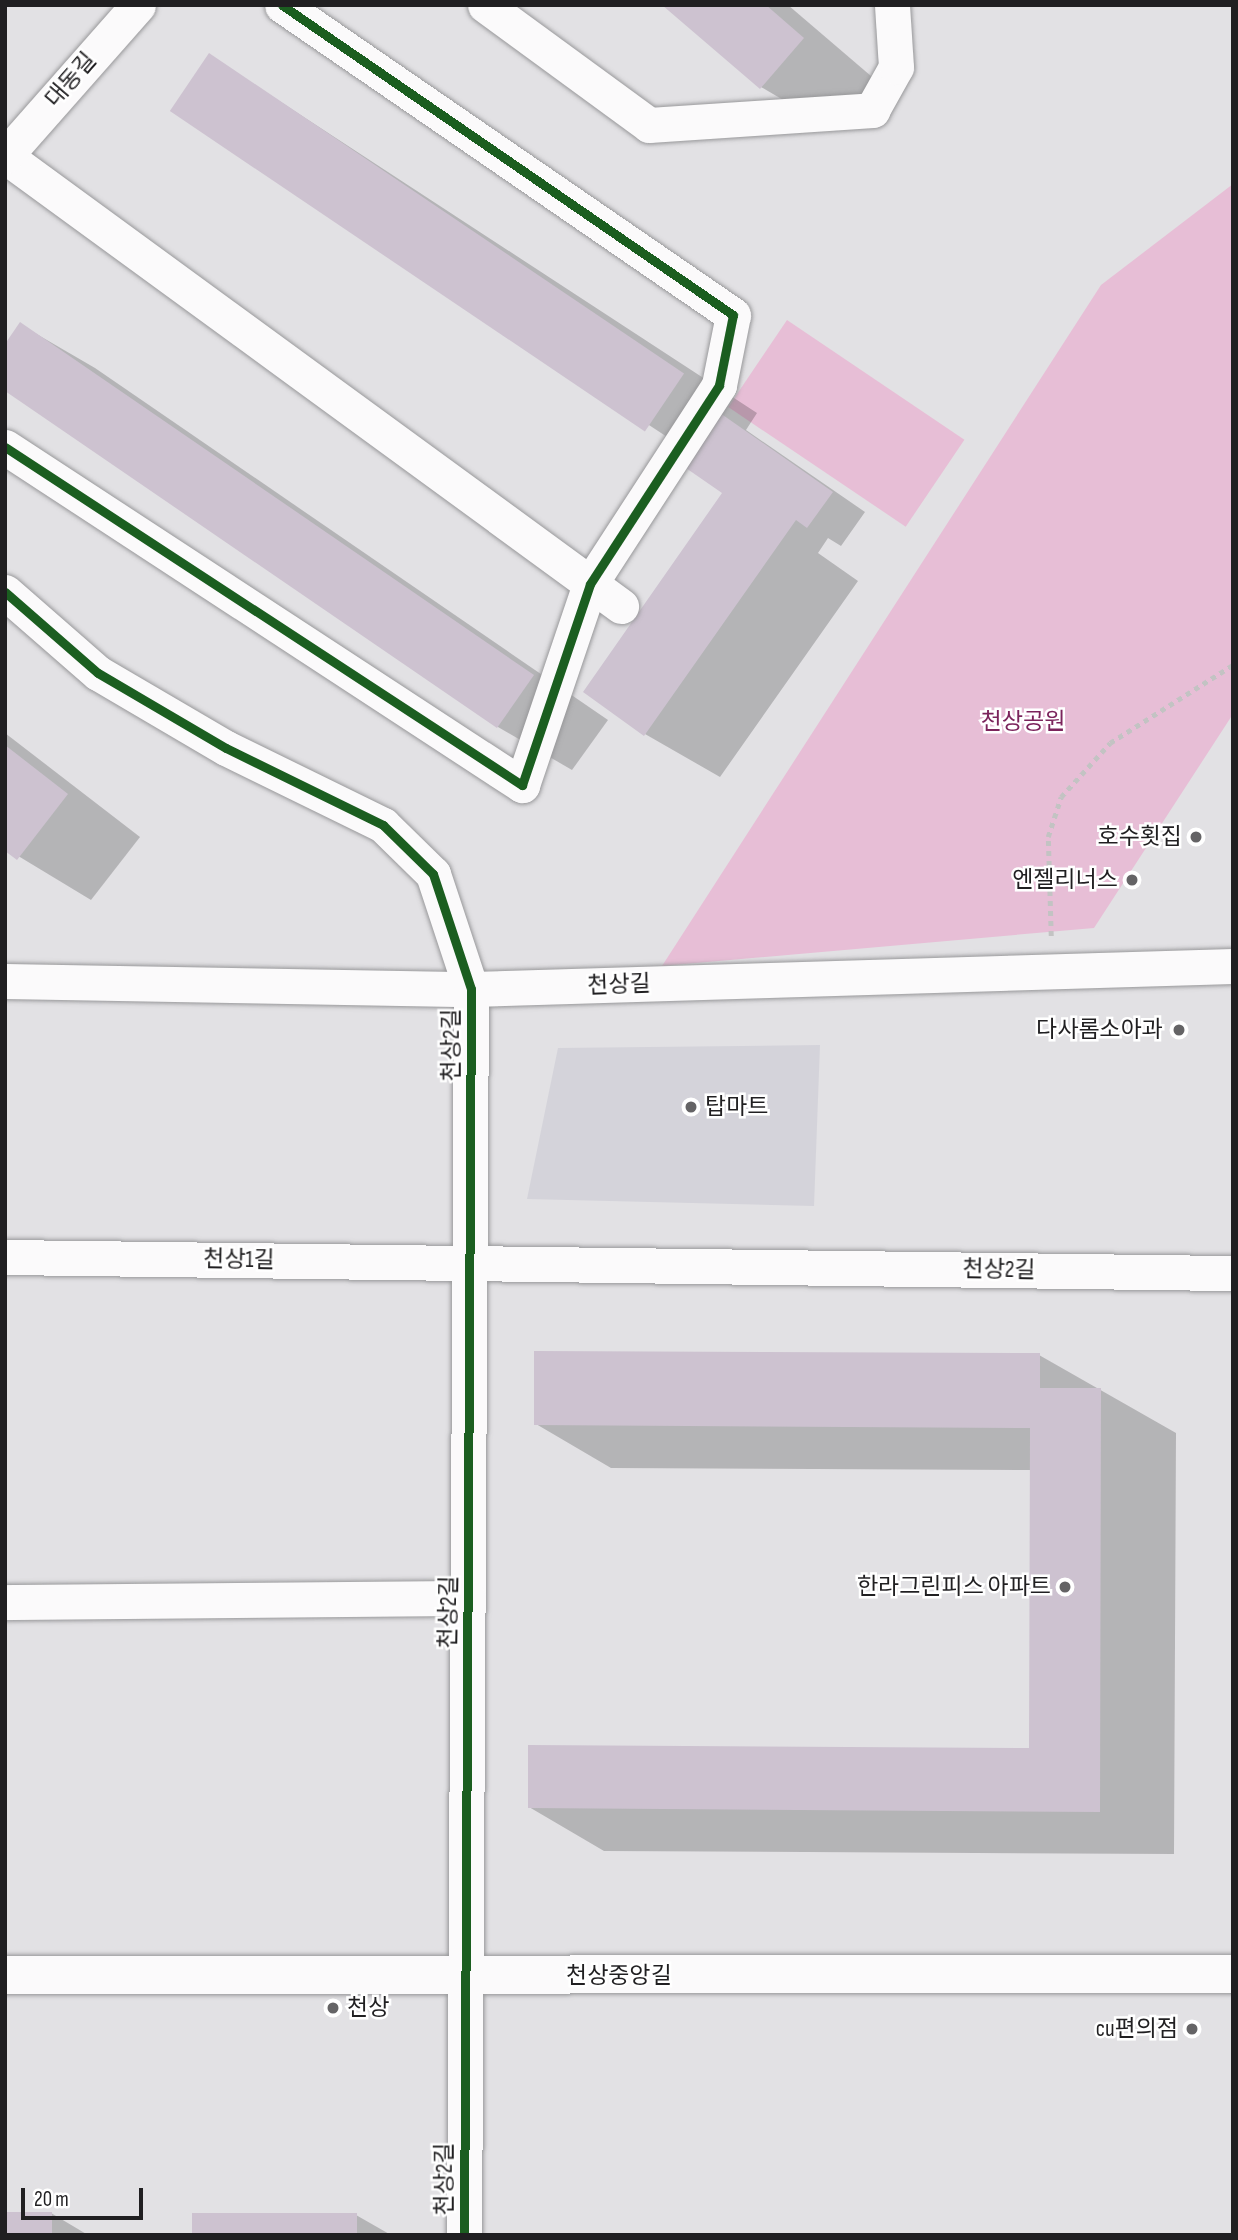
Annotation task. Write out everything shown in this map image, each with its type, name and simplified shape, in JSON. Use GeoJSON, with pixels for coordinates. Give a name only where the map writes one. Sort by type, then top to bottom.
{"type":"FeatureCollection","features":[{"type":"Feature","properties":{"kind":"street","name":"대동길"},"geometry":{"type":"LineString","coordinates":[[5,156],[138,5]]}},
{"type":"Feature","properties":{"kind":"street"},"geometry":{"type":"LineString","coordinates":[[5,447],[522,785],[590,584],[719,386],[733,315],[282,5]]}},
{"type":"Feature","properties":{"kind":"street"},"geometry":{"type":"LineString","coordinates":[[485,5],[649,125],[872,110],[896,67],[892,5]]}},
{"type":"Feature","properties":{"kind":"street"},"geometry":{"type":"LineString","coordinates":[[5,156],[621,606]]}},
{"type":"Feature","properties":{"kind":"street","name":"천상2길"},"geometry":{"type":"LineString","coordinates":[[5,592],[98,673],[226,748],[383,825],[433,874],[471,989],[472,1263],[464,1976],[464,2235]]}},
{"type":"Feature","properties":{"kind":"street","name":"천상길"},"geometry":{"type":"LineString","coordinates":[[5,981],[471,989],[1233,966]]}},
{"type":"Feature","properties":{"kind":"street","name":"천상1길"},"geometry":{"type":"LineString","coordinates":[[5,1257],[472,1263]]}},
{"type":"Feature","properties":{"kind":"street","name":"천상2길"},"geometry":{"type":"LineString","coordinates":[[472,1263],[1233,1273]]}},
{"type":"Feature","properties":{"kind":"street"},"geometry":{"type":"LineString","coordinates":[[5,1602],[468,1598]]}},
{"type":"Feature","properties":{"kind":"street","name":"천상중앙길"},"geometry":{"type":"LineString","coordinates":[[5,1976],[1233,1974]]}},
{"type":"Feature","properties":{"kind":"path"},"geometry":{"type":"LineString","coordinates":[[1053,971],[1048,837],[1061,797],[1110,743],[1233,665]]}},
{"type":"Feature","properties":{"kind":"shaded area","name":"탑마트"},"geometry":{"type":"Polygon","coordinates":[[[820,1045],[814,1206],[527,1199],[558,1048],[820,1045]]]}},
{"type":"Feature","properties":{"kind":"green space","name":"천상공원"},"geometry":{"type":"Polygon","coordinates":[[[1233,184],[1233,714],[1094,928],[662,966],[1101,285],[1233,184]]]}},
{"type":"Feature","properties":{"kind":"green space"},"geometry":{"type":"Polygon","coordinates":[[[787,320],[964,440],[906,527],[728,407],[787,320]]]}},
{"type":"Feature","properties":{"kind":"building"},"geometry":{"type":"Polygon","coordinates":[[[662,5],[766,5],[804,38],[760,89],[662,5]]]}},
{"type":"Feature","properties":{"kind":"building"},"geometry":{"type":"Polygon","coordinates":[[[209,53],[684,373],[645,431],[170,111],[209,53]]]}},
{"type":"Feature","properties":{"kind":"building"},"geometry":{"type":"Polygon","coordinates":[[[20,322],[534,675],[497,728],[5,391],[5,344],[20,322]]]}},
{"type":"Feature","properties":{"kind":"building"},"geometry":{"type":"Polygon","coordinates":[[[720,413],[833,492],[807,528],[796,520],[644,736],[583,692],[722,493],[683,466],[720,413]]]}},
{"type":"Feature","properties":{"kind":"building"},"geometry":{"type":"Polygon","coordinates":[[[5,745],[68,794],[17,860],[5,851],[5,745]]]}},
{"type":"Feature","properties":{"kind":"building","name":"한라그린피스 아파트"},"geometry":{"type":"Polygon","coordinates":[[[534,1351],[1040,1353],[1040,1388],[1101,1388],[1100,1812],[528,1808],[528,1745],[1029,1748],[1030,1428],[534,1425],[534,1351]]]}},
{"type":"Feature","properties":{"kind":"building"},"geometry":{"type":"Polygon","coordinates":[[[5,2212],[52,2212],[52,2235],[5,2235],[5,2212]]]}},
{"type":"Feature","properties":{"kind":"building"},"geometry":{"type":"Polygon","coordinates":[[[192,2213],[357,2213],[357,2235],[192,2235],[192,2213]]]}},
{"type":"Feature","properties":{"kind":"cycle path"},"geometry":{"type":"LineString","coordinates":[[5,447],[522,785],[590,584],[719,385],[733,315],[282,5]]}},
{"type":"Feature","properties":{"kind":"cycle path"},"geometry":{"type":"LineString","coordinates":[[5,592],[98,673],[226,748],[383,825],[433,874],[471,989],[464,2235]]}},
{"type":"Feature","properties":{"kind":"place","name":"호수횟집"},"geometry":{"type":"Point","coordinates":[1196,837]}},
{"type":"Feature","properties":{"kind":"place","name":"엔젤리너스"},"geometry":{"type":"Point","coordinates":[1132,880]}},
{"type":"Feature","properties":{"kind":"place","name":"다사롬소아과"},"geometry":{"type":"Point","coordinates":[1179,1030]}},
{"type":"Feature","properties":{"kind":"place","name":"탑마트"},"geometry":{"type":"Point","coordinates":[691,1107]}},
{"type":"Feature","properties":{"kind":"place","name":"한라그린피스 아파트"},"geometry":{"type":"Point","coordinates":[1065,1587]}},
{"type":"Feature","properties":{"kind":"place","name":"천상"},"geometry":{"type":"Point","coordinates":[333,2008]}},
{"type":"Feature","properties":{"kind":"place","name":"cu편의점"},"geometry":{"type":"Point","coordinates":[1192,2029]}}]}
